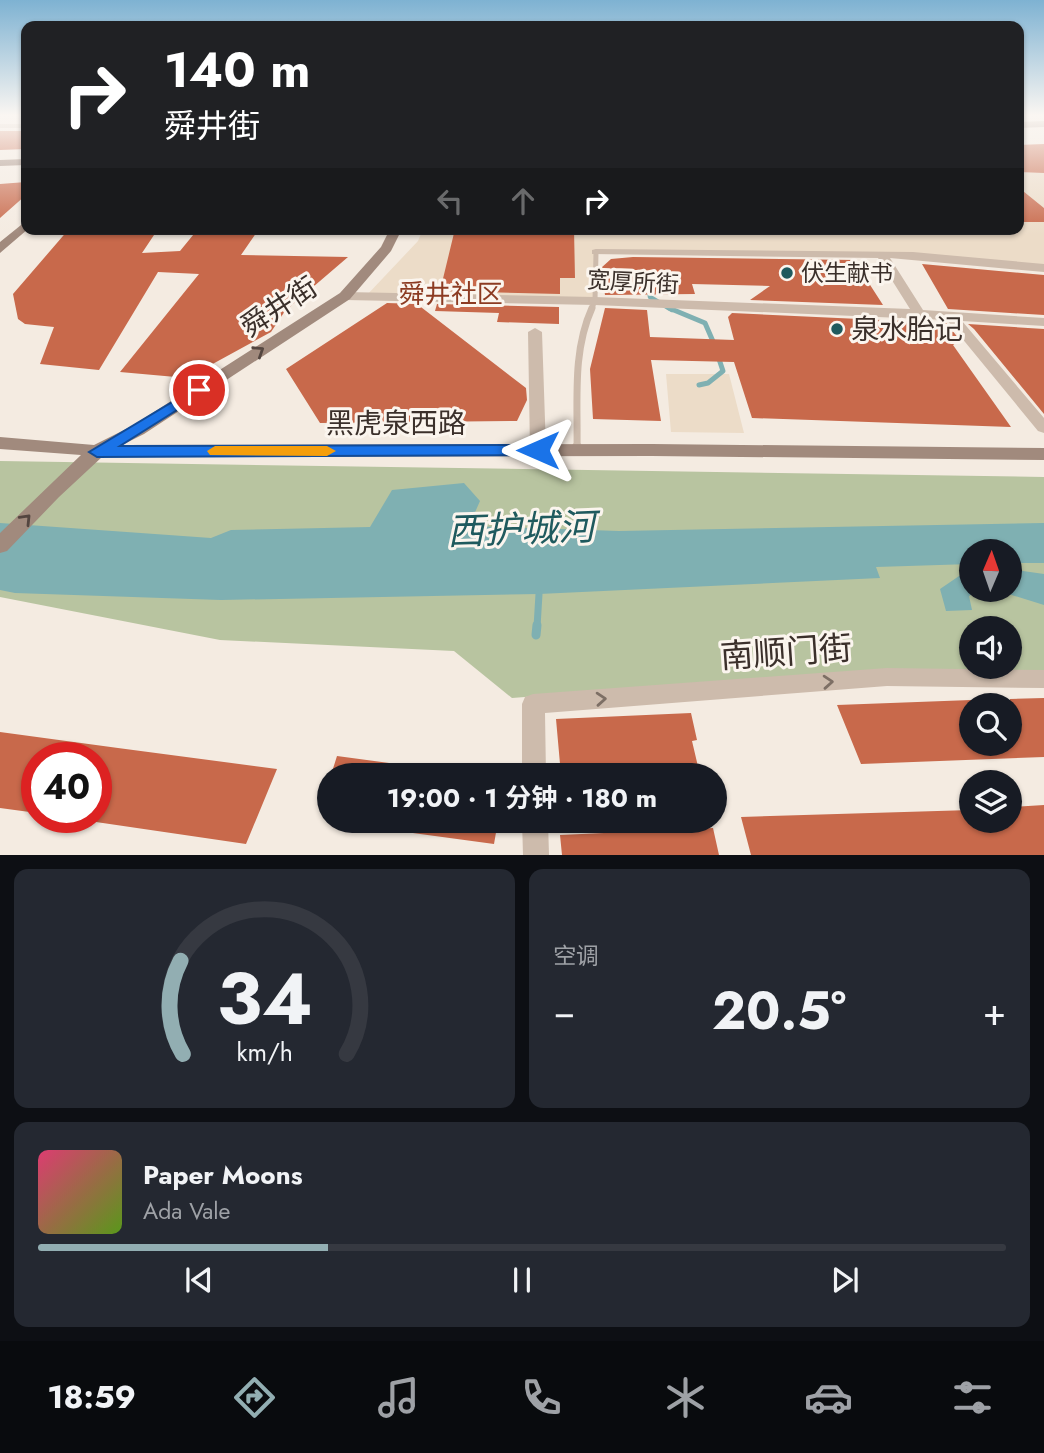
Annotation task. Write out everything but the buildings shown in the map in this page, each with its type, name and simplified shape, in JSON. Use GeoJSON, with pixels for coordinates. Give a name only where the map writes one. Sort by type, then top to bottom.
{"type":"FeatureCollection","features":[{"type":"Feature","properties":{"kind":"street"},"geometry":{"type":"LineString","coordinates":[[0,163],[21,162]]}},
{"type":"Feature","properties":{"kind":"street"},"geometry":{"type":"LineString","coordinates":[[0,249],[21,230]]}},
{"type":"Feature","properties":{"kind":"street","name":"舜井街"},"geometry":{"type":"LineString","coordinates":[[0,547],[52,492],[97,452],[138,430],[345,296],[381,255],[393,235]]}},
{"type":"Feature","properties":{"kind":"street"},"geometry":{"type":"LineString","coordinates":[[596,252],[882,255],[965,258],[1044,268]]}},
{"type":"Feature","properties":{"kind":"street"},"geometry":{"type":"LineString","coordinates":[[882,255],[919,313]]}},
{"type":"Feature","properties":{"kind":"street","name":"宽厚所街"},"geometry":{"type":"LineString","coordinates":[[345,296],[595,301],[919,313],[951,317]]}},
{"type":"Feature","properties":{"kind":"street"},"geometry":{"type":"LineString","coordinates":[[951,317],[1044,321]]}},
{"type":"Feature","properties":{"kind":"street"},"geometry":{"type":"LineString","coordinates":[[951,317],[1044,428]]}},
{"type":"Feature","properties":{"kind":"street"},"geometry":{"type":"LineString","coordinates":[[535,332],[538,450]]}},
{"type":"Feature","properties":{"kind":"street","name":"黑虎泉西路"},"geometry":{"type":"LineString","coordinates":[[0,443],[97,452],[578,450],[1044,454]]}},
{"type":"Feature","properties":{"kind":"street","name":"南顺门街"},"geometry":{"type":"LineString","coordinates":[[534,763],[533,704],[887,677],[1044,679]]}},
{"type":"Feature","properties":{"kind":"street"},"geometry":{"type":"LineString","coordinates":[[535,833],[536,855]]}},
{"type":"Feature","properties":{"kind":"lane"},"geometry":{"type":"LineString","coordinates":[[578,450],[578,358],[583,328],[595,301],[596,252]]}},
{"type":"Feature","properties":{"kind":"green space"},"geometry":{"type":"Polygon","coordinates":[[[0,461],[1044,477],[1044,674],[1022,673],[1022,616],[959,616],[959,671],[888,669],[512,698],[454,651],[220,640],[0,597],[0,461]]]}},
{"type":"Feature","properties":{"kind":"shaded area"},"geometry":{"type":"Polygon","coordinates":[[[1024,172],[1044,173],[1044,208],[1034,200],[1024,200],[1024,172]]]}},
{"type":"Feature","properties":{"kind":"shaded area"},"geometry":{"type":"Polygon","coordinates":[[[1024,222],[1044,222],[1044,268],[965,258],[597,252],[595,301],[366,296],[418,241],[420,235],[470,235],[574,278],[574,235],[1024,235],[1024,222]]]}},
{"type":"Feature","properties":{"kind":"shaded area"},"geometry":{"type":"Polygon","coordinates":[[[666,374],[729,374],[744,433],[671,432],[666,374]]]}},
{"type":"Feature","properties":{"kind":"water","name":"西护城河"},"geometry":{"type":"Polygon","coordinates":[[[464,483],[480,501],[469,526],[619,531],[1044,523],[1044,563],[1022,563],[1022,539],[959,539],[959,564],[876,567],[880,578],[539,594],[221,600],[15,593],[0,590],[0,523],[211,538],[231,530],[370,527],[392,490],[464,483]]]}},
{"type":"Feature","properties":{"kind":"water"},"geometry":{"type":"Polygon","coordinates":[[[1022,571],[1044,574],[1044,605],[1022,598],[1022,571]]]}},
{"type":"Feature","properties":{"kind":"water"},"geometry":{"type":"Polygon","coordinates":[[[959,576],[959,602],[970,602],[972,610],[946,611],[940,589],[959,576]]]}},
{"type":"Feature","properties":{"kind":"waterway"},"geometry":{"type":"LineString","coordinates":[[649,289],[650,297],[672,310]]}},
{"type":"Feature","properties":{"kind":"waterway"},"geometry":{"type":"LineString","coordinates":[[669,308],[705,323],[715,346]]}},
{"type":"Feature","properties":{"kind":"waterway"},"geometry":{"type":"LineString","coordinates":[[699,385],[708,383],[723,371],[718,356]]}},
{"type":"Feature","properties":{"kind":"waterway"},"geometry":{"type":"LineString","coordinates":[[537,627],[539,594]]}},
{"type":"Feature","properties":{"kind":"waterway"},"geometry":{"type":"LineString","coordinates":[[536,635],[537,625]]}},
{"type":"Feature","properties":{"kind":"slow traffic"},"geometry":{"type":"LineString","coordinates":[[215,451],[327,451]]}},
{"type":"Feature","properties":{"kind":"place","name":"伏生献书"},"geometry":{"type":"Point","coordinates":[787,273]}},
{"type":"Feature","properties":{"kind":"place","name":"泉水胎记"},"geometry":{"type":"Point","coordinates":[837,329]}},
{"type":"Feature","properties":{"kind":"district","name":"舜井社区"},"geometry":{"type":"Point","coordinates":[451,294]}},
{"type":"Feature","properties":{"kind":"route"},"geometry":{"type":"LineString","coordinates":[[199,390],[138,430],[97,452],[538,450]]}}]}
